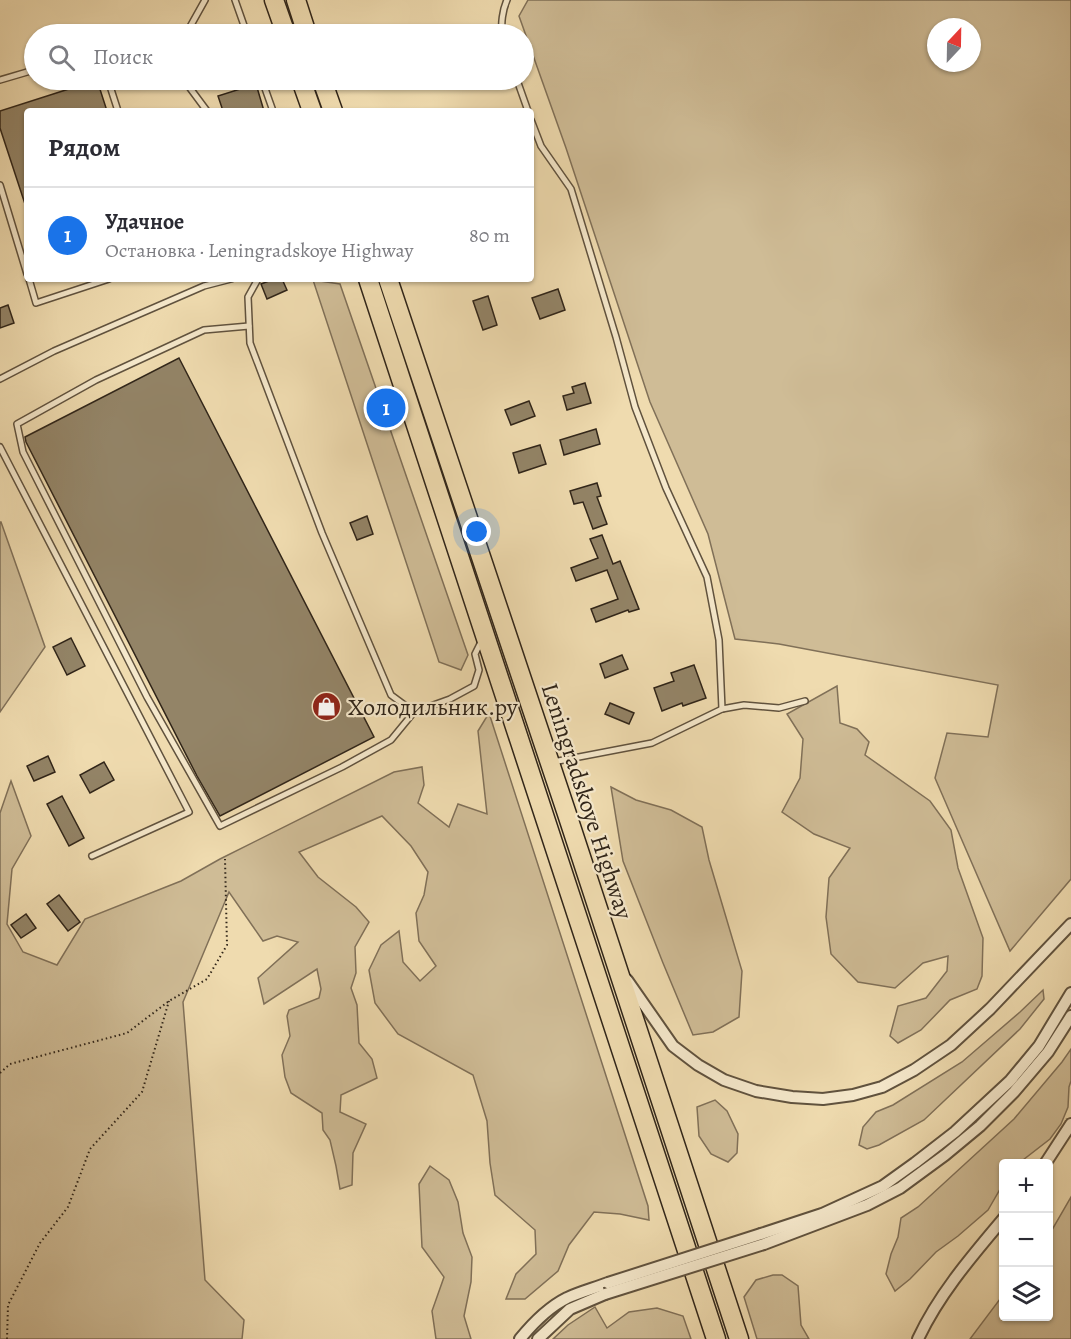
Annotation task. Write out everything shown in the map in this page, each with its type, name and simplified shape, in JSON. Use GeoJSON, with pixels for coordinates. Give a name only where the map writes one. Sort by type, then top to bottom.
{"type":"FeatureCollection","features":[{"type":"Feature","properties":{"kind":"highway"},"geometry":{"type":"LineString","coordinates":[[274,0],[282,24]]}},
{"type":"Feature","properties":{"kind":"highway"},"geometry":{"type":"LineString","coordinates":[[296,0],[304,24]]}},
{"type":"Feature","properties":{"kind":"highway"},"geometry":{"type":"LineString","coordinates":[[305,90],[311,108]]}},
{"type":"Feature","properties":{"kind":"highway"},"geometry":{"type":"LineString","coordinates":[[326,90],[332,108]]}},
{"type":"Feature","properties":{"kind":"highway","name":"Leningradskoye Highway"},"geometry":{"type":"LineString","coordinates":[[389,282],[739,1339]]}},
{"type":"Feature","properties":{"kind":"highway","name":"Leningradskoye Highway"},"geometry":{"type":"LineString","coordinates":[[369,287],[716,1339]]}},
{"type":"Feature","properties":{"kind":"street"},"geometry":{"type":"LineString","coordinates":[[617,966],[673,1046],[698,1065],[724,1080],[756,1091],[822,1099],[854,1095],[882,1087],[914,1070],[951,1045],[990,1009],[1071,924]]}},
{"type":"Feature","properties":{"kind":"street"},"geometry":{"type":"LineString","coordinates":[[520,1339],[548,1311],[566,1299],[608,1282],[762,1239],[883,1185],[956,1132],[1010,1081],[1039,1046],[1071,993]]}},
{"type":"Feature","properties":{"kind":"street"},"geometry":{"type":"LineString","coordinates":[[538,1339],[570,1309],[604,1294],[867,1205],[900,1188],[980,1126],[1014,1092],[1048,1052],[1071,1016]]}},
{"type":"Feature","properties":{"kind":"street"},"geometry":{"type":"LineString","coordinates":[[1048,1159],[1071,1124]]}},
{"type":"Feature","properties":{"kind":"street"},"geometry":{"type":"LineString","coordinates":[[918,1339],[942,1297],[999,1224]]}},
{"type":"Feature","properties":{"kind":"lane"},"geometry":{"type":"LineString","coordinates":[[192,24],[205,0]]}},
{"type":"Feature","properties":{"kind":"lane"},"geometry":{"type":"LineString","coordinates":[[235,0],[243,24]]}},
{"type":"Feature","properties":{"kind":"lane"},"geometry":{"type":"LineString","coordinates":[[503,24],[504,6],[507,0]]}},
{"type":"Feature","properties":{"kind":"lane"},"geometry":{"type":"LineString","coordinates":[[0,80],[24,73]]}},
{"type":"Feature","properties":{"kind":"lane"},"geometry":{"type":"LineString","coordinates":[[111,90],[117,108]]}},
{"type":"Feature","properties":{"kind":"lane"},"geometry":{"type":"LineString","coordinates":[[191,90],[205,108]]}},
{"type":"Feature","properties":{"kind":"lane"},"geometry":{"type":"LineString","coordinates":[[266,90],[272,108]]}},
{"type":"Feature","properties":{"kind":"lane"},"geometry":{"type":"LineString","coordinates":[[521,90],[527,108]]}},
{"type":"Feature","properties":{"kind":"lane"},"geometry":{"type":"LineString","coordinates":[[534,128],[541,146],[571,189],[636,407],[666,488],[707,576],[719,640],[722,709]]}},
{"type":"Feature","properties":{"kind":"lane"},"geometry":{"type":"LineString","coordinates":[[0,185],[24,264]]}},
{"type":"Feature","properties":{"kind":"lane"},"geometry":{"type":"LineString","coordinates":[[29,282],[36,303],[100,282]]}},
{"type":"Feature","properties":{"kind":"lane"},"geometry":{"type":"LineString","coordinates":[[0,379],[54,351],[204,286],[219,282]]}},
{"type":"Feature","properties":{"kind":"lane"},"geometry":{"type":"LineString","coordinates":[[256,282],[248,297],[250,343],[326,543],[391,695],[414,712]]}},
{"type":"Feature","properties":{"kind":"lane"},"geometry":{"type":"LineString","coordinates":[[249,326],[204,330],[86,386],[17,424],[23,452],[147,697],[220,826],[342,768],[391,740],[414,712],[450,699],[474,686],[479,670],[475,654],[484,635]]}},
{"type":"Feature","properties":{"kind":"lane"},"geometry":{"type":"LineString","coordinates":[[0,447],[189,812],[92,856]]}},
{"type":"Feature","properties":{"kind":"lane"},"geometry":{"type":"LineString","coordinates":[[549,763],[652,742],[722,709],[744,705],[779,708],[805,701]]}},
{"type":"Feature","properties":{"kind":"path"},"geometry":{"type":"LineString","coordinates":[[0,1073],[10,1065],[126,1033],[169,1001],[207,979],[227,945],[225,859]]}},
{"type":"Feature","properties":{"kind":"path"},"geometry":{"type":"LineString","coordinates":[[7,1339],[8,1305],[40,1244],[68,1207],[90,1149],[142,1092],[169,1001]]}},
{"type":"Feature","properties":{"kind":"shaded area"},"geometry":{"type":"Polygon","coordinates":[[[528,0],[1071,0],[1071,879],[1010,951],[935,778],[947,733],[988,737],[998,685],[779,644],[735,639],[708,534],[650,402],[534,58],[534,24],[522,24],[519,16],[528,0]]]}},
{"type":"Feature","properties":{"kind":"shaded area"},"geometry":{"type":"Polygon","coordinates":[[[314,282],[340,284],[468,655],[461,670],[439,662],[314,282]]]}},
{"type":"Feature","properties":{"kind":"shaded area"},"geometry":{"type":"Polygon","coordinates":[[[0,522],[45,647],[0,712],[0,522]]]}},
{"type":"Feature","properties":{"kind":"shaded area"},"geometry":{"type":"Polygon","coordinates":[[[837,686],[840,723],[857,729],[869,742],[865,755],[930,801],[951,830],[958,868],[983,938],[982,976],[977,989],[950,1000],[921,1030],[898,1043],[890,1036],[898,1006],[926,998],[947,971],[948,956],[923,963],[895,988],[858,982],[831,954],[826,917],[829,878],[850,848],[814,834],[782,812],[800,778],[803,739],[787,714],[837,686]]]}},
{"type":"Feature","properties":{"kind":"shaded area"},"geometry":{"type":"Polygon","coordinates":[[[489,713],[648,1206],[649,1220],[594,1212],[569,1245],[558,1271],[525,1299],[506,1299],[516,1274],[536,1254],[535,1230],[495,1195],[487,1121],[473,1075],[398,1034],[375,1003],[369,970],[381,945],[399,931],[403,962],[420,981],[436,966],[419,941],[416,913],[424,895],[428,872],[411,846],[382,816],[299,852],[318,877],[356,907],[369,922],[355,947],[356,973],[351,988],[357,1005],[359,1043],[372,1059],[377,1078],[341,1095],[340,1112],[366,1124],[353,1153],[352,1185],[340,1189],[330,1140],[323,1130],[322,1113],[291,1093],[285,1077],[282,1055],[290,1036],[287,1016],[289,1010],[319,998],[321,989],[317,969],[264,1004],[258,978],[298,942],[277,936],[263,941],[229,892],[183,1002],[205,1280],[244,1320],[242,1339],[0,1339],[0,813],[11,781],[31,836],[12,869],[7,924],[23,952],[57,965],[85,919],[181,881],[220,859],[394,772],[422,767],[424,785],[418,803],[449,827],[458,804],[487,814],[478,731],[489,713]]]}},
{"type":"Feature","properties":{"kind":"shaded area"},"geometry":{"type":"Polygon","coordinates":[[[611,787],[636,800],[671,810],[702,827],[709,860],[742,971],[739,1017],[713,1032],[693,1035],[663,963],[623,861],[611,787]]]}},
{"type":"Feature","properties":{"kind":"shaded area"},"geometry":{"type":"Polygon","coordinates":[[[1043,990],[1044,999],[1020,1029],[924,1120],[879,1145],[867,1149],[859,1145],[863,1127],[876,1112],[893,1105],[962,1062],[1043,990]]]}},
{"type":"Feature","properties":{"kind":"shaded area"},"geometry":{"type":"Polygon","coordinates":[[[1071,1049],[1068,1107],[1061,1124],[1050,1139],[1024,1159],[999,1159],[999,1191],[988,1210],[936,1252],[895,1291],[886,1274],[898,1237],[901,1218],[918,1207],[1014,1119],[1071,1049]]]}},
{"type":"Feature","properties":{"kind":"shaded area"},"geometry":{"type":"Polygon","coordinates":[[[715,1100],[727,1111],[738,1134],[737,1153],[728,1162],[711,1154],[699,1136],[697,1107],[715,1100]]]}},
{"type":"Feature","properties":{"kind":"shaded area"},"geometry":{"type":"Polygon","coordinates":[[[430,1166],[449,1180],[458,1202],[463,1233],[472,1257],[471,1282],[464,1316],[471,1339],[436,1339],[432,1311],[444,1277],[422,1247],[419,1184],[430,1166]]]}},
{"type":"Feature","properties":{"kind":"shaded area"},"geometry":{"type":"Polygon","coordinates":[[[1071,1197],[1071,1339],[970,1339],[999,1300],[999,1321],[1053,1321],[1053,1228],[1071,1197]]]}},
{"type":"Feature","properties":{"kind":"shaded area"},"geometry":{"type":"Polygon","coordinates":[[[782,1275],[798,1286],[801,1325],[809,1339],[757,1339],[744,1297],[756,1280],[782,1275]]]}},
{"type":"Feature","properties":{"kind":"shaded area"},"geometry":{"type":"Polygon","coordinates":[[[595,1307],[607,1328],[629,1312],[657,1308],[683,1316],[691,1339],[553,1339],[568,1325],[595,1307]]]}},
{"type":"Feature","properties":{"kind":"building"},"geometry":{"type":"Polygon","coordinates":[[[66,90],[100,90],[106,108],[24,108],[24,201],[0,128],[0,111],[66,90]]]}},
{"type":"Feature","properties":{"kind":"building"},"geometry":{"type":"Polygon","coordinates":[[[237,90],[258,90],[263,108],[222,108],[218,96],[237,90]]]}},
{"type":"Feature","properties":{"kind":"building"},"geometry":{"type":"Polygon","coordinates":[[[283,282],[287,290],[267,299],[261,284],[283,282]]]}},
{"type":"Feature","properties":{"kind":"building"},"geometry":{"type":"Polygon","coordinates":[[[558,289],[565,310],[540,319],[532,298],[558,289]]]}},
{"type":"Feature","properties":{"kind":"building"},"geometry":{"type":"Polygon","coordinates":[[[488,296],[497,325],[483,330],[473,301],[488,296]]]}},
{"type":"Feature","properties":{"kind":"building"},"geometry":{"type":"Polygon","coordinates":[[[8,305],[14,323],[0,328],[0,308],[8,305]]]}},
{"type":"Feature","properties":{"kind":"building"},"geometry":{"type":"Polygon","coordinates":[[[179,358],[374,737],[220,816],[197,776],[25,437],[179,358]]]}},
{"type":"Feature","properties":{"kind":"building"},"geometry":{"type":"Polygon","coordinates":[[[585,383],[591,403],[567,410],[563,396],[574,393],[572,387],[585,383]]]}},
{"type":"Feature","properties":{"kind":"building"},"geometry":{"type":"Polygon","coordinates":[[[529,401],[535,416],[511,425],[505,410],[529,401]]]}},
{"type":"Feature","properties":{"kind":"building"},"geometry":{"type":"Polygon","coordinates":[[[596,429],[600,444],[564,455],[560,440],[596,429]]]}},
{"type":"Feature","properties":{"kind":"building"},"geometry":{"type":"Polygon","coordinates":[[[540,445],[546,464],[519,473],[513,453],[540,445]]]}},
{"type":"Feature","properties":{"kind":"building"},"geometry":{"type":"Polygon","coordinates":[[[597,483],[601,496],[597,497],[607,524],[593,529],[583,502],[574,504],[570,491],[597,483]]]}},
{"type":"Feature","properties":{"kind":"building"},"geometry":{"type":"Polygon","coordinates":[[[367,516],[373,534],[357,540],[350,523],[367,516]]]}},
{"type":"Feature","properties":{"kind":"building"},"geometry":{"type":"Polygon","coordinates":[[[602,535],[613,564],[620,561],[639,609],[629,612],[628,610],[596,622],[591,609],[618,599],[607,570],[576,581],[571,568],[598,558],[590,539],[602,535]]]}},
{"type":"Feature","properties":{"kind":"building"},"geometry":{"type":"Polygon","coordinates":[[[71,638],[85,666],[67,675],[53,647],[71,638]]]}},
{"type":"Feature","properties":{"kind":"building"},"geometry":{"type":"Polygon","coordinates":[[[622,655],[628,669],[605,678],[600,664],[622,655]]]}},
{"type":"Feature","properties":{"kind":"building"},"geometry":{"type":"Polygon","coordinates":[[[694,665],[706,698],[683,706],[682,703],[662,711],[654,688],[674,681],[671,673],[694,665]]]}},
{"type":"Feature","properties":{"kind":"building"},"geometry":{"type":"Polygon","coordinates":[[[610,703],[634,713],[629,724],[605,714],[610,703]]]}},
{"type":"Feature","properties":{"kind":"building"},"geometry":{"type":"Polygon","coordinates":[[[48,756],[55,772],[34,781],[27,766],[48,756]]]}},
{"type":"Feature","properties":{"kind":"building"},"geometry":{"type":"Polygon","coordinates":[[[104,762],[114,780],[90,793],[80,775],[104,762]]]}},
{"type":"Feature","properties":{"kind":"building"},"geometry":{"type":"Polygon","coordinates":[[[62,796],[84,838],[69,846],[47,804],[62,796]]]}},
{"type":"Feature","properties":{"kind":"building"},"geometry":{"type":"Polygon","coordinates":[[[59,895],[80,922],[68,931],[47,904],[59,895]]]}},
{"type":"Feature","properties":{"kind":"building"},"geometry":{"type":"Polygon","coordinates":[[[26,914],[36,928],[21,938],[11,925],[26,914]]]}},
{"type":"Feature","properties":{"kind":"place","name":"Удачное"},"geometry":{"type":"Point","coordinates":[386,408]}},
{"type":"Feature","properties":{"kind":"place","name":"Холодильник.ру"},"geometry":{"type":"Point","coordinates":[327,707]}}]}
